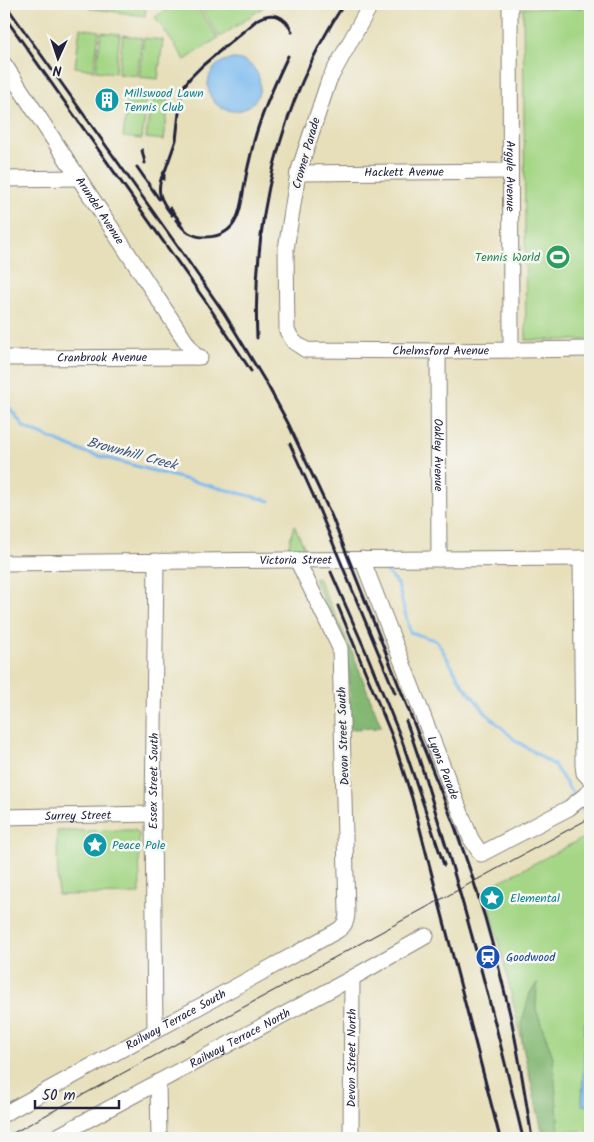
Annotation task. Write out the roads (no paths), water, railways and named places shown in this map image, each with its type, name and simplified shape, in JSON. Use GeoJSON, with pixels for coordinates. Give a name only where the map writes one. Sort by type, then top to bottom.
{"type":"FeatureCollection","features":[{"type":"Feature","properties":{"kind":"street","name":"Cromer Parade"},"geometry":{"type":"LineString","coordinates":[[294,342],[288,331],[286,249],[298,173],[329,80],[371,4]]}},
{"type":"Feature","properties":{"kind":"street","name":"Argyle Avenue"},"geometry":{"type":"LineString","coordinates":[[510,4],[511,350]]}},
{"type":"Feature","properties":{"kind":"street","name":"Arundel Avenue"},"geometry":{"type":"LineString","coordinates":[[4,64],[198,357]]}},
{"type":"Feature","properties":{"kind":"street","name":"Hackett Avenue"},"geometry":{"type":"LineString","coordinates":[[298,173],[510,171]]}},
{"type":"Feature","properties":{"kind":"street"},"geometry":{"type":"LineString","coordinates":[[4,179],[79,178]]}},
{"type":"Feature","properties":{"kind":"street","name":"Chelmsford Avenue"},"geometry":{"type":"LineString","coordinates":[[294,342],[306,350],[590,349]]}},
{"type":"Feature","properties":{"kind":"street","name":"Oakley Avenue"},"geometry":{"type":"LineString","coordinates":[[438,351],[439,559]]}},
{"type":"Feature","properties":{"kind":"street","name":"Cranbrook Avenue"},"geometry":{"type":"LineString","coordinates":[[4,358],[198,357]]}},
{"type":"Feature","properties":{"kind":"street"},"geometry":{"type":"LineString","coordinates":[[586,558],[583,765],[589,784]]}},
{"type":"Feature","properties":{"kind":"street","name":"Victoria Street"},"geometry":{"type":"LineString","coordinates":[[4,563],[586,558]]}},
{"type":"Feature","properties":{"kind":"street","name":"Lyons Parade"},"geometry":{"type":"LineString","coordinates":[[362,559],[471,839],[481,854],[569,808],[589,784]]}},
{"type":"Feature","properties":{"kind":"street","name":"Devon Street South"},"geometry":{"type":"LineString","coordinates":[[297,560],[340,648],[346,922]]}},
{"type":"Feature","properties":{"kind":"street","name":"Essex Street South"},"geometry":{"type":"LineString","coordinates":[[155,1031],[153,814],[156,561]]}},
{"type":"Feature","properties":{"kind":"street","name":"Surrey Street"},"geometry":{"type":"LineString","coordinates":[[4,817],[153,814]]}},
{"type":"Feature","properties":{"kind":"street","name":"Railway Terrace South"},"geometry":{"type":"LineString","coordinates":[[4,1114],[335,932],[342,928],[346,922]]}},
{"type":"Feature","properties":{"kind":"street","name":"Railway Terrace North"},"geometry":{"type":"LineString","coordinates":[[54,1138],[352,978],[426,936]]}},
{"type":"Feature","properties":{"kind":"street","name":"Devon Street North"},"geometry":{"type":"LineString","coordinates":[[351,1138],[352,978]]}},
{"type":"Feature","properties":{"kind":"street"},"geometry":{"type":"LineString","coordinates":[[158,1082],[159,1138]]}},
{"type":"Feature","properties":{"kind":"water"},"geometry":{"type":"Polygon","coordinates":[[[234,59],[244,61],[252,67],[258,75],[260,85],[258,95],[252,103],[244,109],[234,111],[224,109],[216,103],[210,95],[208,85],[210,75],[216,67],[224,61],[234,59]]]}},
{"type":"Feature","properties":{"kind":"water"},"geometry":{"type":"Polygon","coordinates":[[[585,1022],[590,1022],[590,1106],[582,1105],[585,1022]]]}},
{"type":"Feature","properties":{"kind":"waterway","name":"Brownhill Creek"},"geometry":{"type":"LineString","coordinates":[[4,400],[24,427],[81,451],[270,501]]}},
{"type":"Feature","properties":{"kind":"waterway","name":"Brownhill Creek"},"geometry":{"type":"LineString","coordinates":[[385,569],[398,585],[410,632],[437,641],[463,685],[486,713],[515,740],[554,765],[575,797]]}},
{"type":"Feature","properties":{"kind":"waterway","name":"Brownhill Creek"},"geometry":{"type":"LineString","coordinates":[[580,805],[590,824]]}},
{"type":"Feature","properties":{"kind":"tram line"},"geometry":{"type":"LineString","coordinates":[[4,1138],[590,818]]}},
{"type":"Feature","properties":{"kind":"railway"},"geometry":{"type":"LineString","coordinates":[[5,4],[224,313],[288,423],[332,517],[455,827],[471,872],[504,987],[519,1058],[532,1138]]}},
{"type":"Feature","properties":{"kind":"railway"},"geometry":{"type":"LineString","coordinates":[[257,338],[259,250],[274,164],[302,82],[321,42],[344,4]]}},
{"type":"Feature","properties":{"kind":"railway"},"geometry":{"type":"LineString","coordinates":[[164,179],[176,140],[181,95],[184,86],[190,78],[258,19],[269,15],[278,16],[286,22],[292,32]]}},
{"type":"Feature","properties":{"kind":"railway"},"geometry":{"type":"LineString","coordinates":[[4,16],[206,302],[251,371]]}},
{"type":"Feature","properties":{"kind":"railway"},"geometry":{"type":"LineString","coordinates":[[176,220],[187,232],[200,237],[212,237],[223,233],[235,222],[257,130],[288,56]]}},
{"type":"Feature","properties":{"kind":"railway"},"geometry":{"type":"LineString","coordinates":[[142,150],[145,163]]}},
{"type":"Feature","properties":{"kind":"railway"},"geometry":{"type":"LineString","coordinates":[[137,167],[159,199]]}},
{"type":"Feature","properties":{"kind":"railway"},"geometry":{"type":"LineString","coordinates":[[164,172],[159,190],[164,204],[172,215]]}},
{"type":"Feature","properties":{"kind":"railway"},"geometry":{"type":"LineString","coordinates":[[170,208],[181,223]]}},
{"type":"Feature","properties":{"kind":"railway"},"geometry":{"type":"LineString","coordinates":[[290,444],[395,693]]}},
{"type":"Feature","properties":{"kind":"railway"},"geometry":{"type":"LineString","coordinates":[[331,572],[401,738],[444,865]]}},
{"type":"Feature","properties":{"kind":"railway"},"geometry":{"type":"LineString","coordinates":[[338,606],[392,736],[412,798],[500,1138]]}},
{"type":"Feature","properties":{"kind":"railway"},"geometry":{"type":"LineString","coordinates":[[406,721],[425,777],[464,909],[495,1023],[523,1138]]}},
{"type":"Feature","properties":{"kind":"place","name":"Millswood Lawn Tennis Club"},"geometry":{"type":"Point","coordinates":[107,100]}},
{"type":"Feature","properties":{"kind":"place","name":"Tennis World"},"geometry":{"type":"Point","coordinates":[558,257]}},
{"type":"Feature","properties":{"kind":"place","name":"Peace Pole"},"geometry":{"type":"Point","coordinates":[95,845]}},
{"type":"Feature","properties":{"kind":"place","name":"Elemental"},"geometry":{"type":"Point","coordinates":[492,898]}},
{"type":"Feature","properties":{"kind":"place","name":"Goodwood"},"geometry":{"type":"Point","coordinates":[488,957]}}]}
